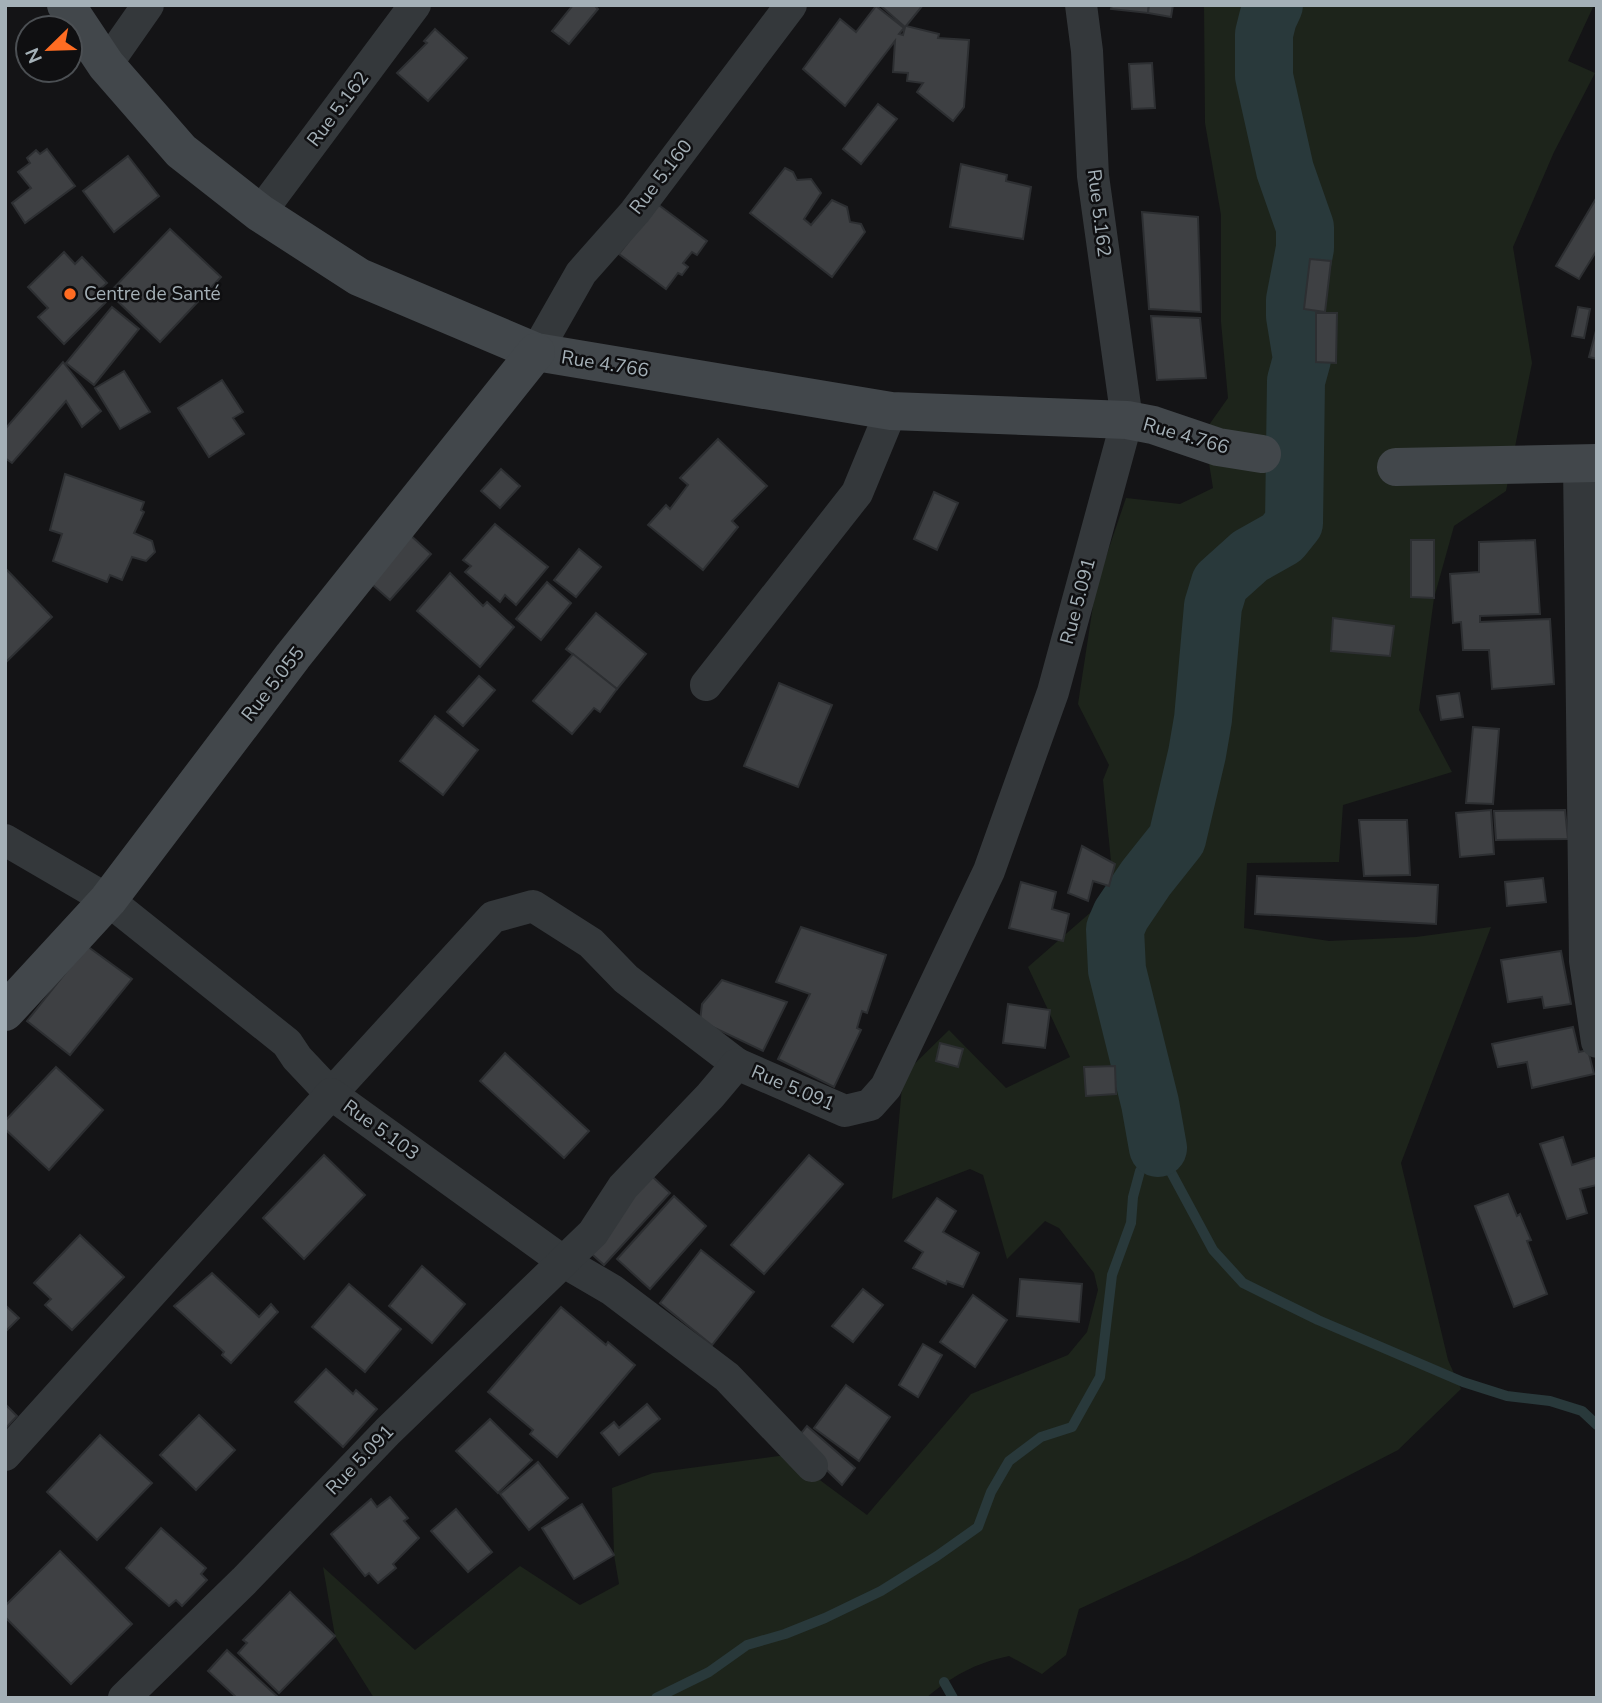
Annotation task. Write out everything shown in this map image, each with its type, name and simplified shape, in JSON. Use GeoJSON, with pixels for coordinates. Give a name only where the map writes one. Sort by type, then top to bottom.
{"type":"FeatureCollection","features":[{"type":"Feature","properties":{"kind":"street","name":"Rue 4.766"},"geometry":{"type":"LineString","coordinates":[[66,5],[106,65],[181,151],[260,213],[359,277],[536,352],[891,411],[1127,420],[1153,425],[1218,447],[1262,454]]}},
{"type":"Feature","properties":{"kind":"street"},"geometry":{"type":"LineString","coordinates":[[106,65],[148,5]]}},
{"type":"Feature","properties":{"kind":"street","name":"Rue 5.162"},"geometry":{"type":"LineString","coordinates":[[260,213],[415,5]]}},
{"type":"Feature","properties":{"kind":"street","name":"Rue 5.160"},"geometry":{"type":"LineString","coordinates":[[536,352],[581,272],[635,212],[791,5]]}},
{"type":"Feature","properties":{"kind":"street","name":"Rue 5.162"},"geometry":{"type":"LineString","coordinates":[[1081,5],[1087,51],[1093,176],[1127,420]]}},
{"type":"Feature","properties":{"kind":"street","name":"Rue 5.055"},"geometry":{"type":"LineString","coordinates":[[5,1012],[108,900],[293,656],[536,352]]}},
{"type":"Feature","properties":{"kind":"street"},"geometry":{"type":"LineString","coordinates":[[706,685],[856,493],[891,411]]}},
{"type":"Feature","properties":{"kind":"street","name":"Rue 5.091"},"geometry":{"type":"LineString","coordinates":[[124,1698],[244,1581],[388,1431],[593,1233],[623,1187],[737,1064],[845,1111],[870,1105],[886,1087],[989,871],[1053,692],[1127,420]]}},
{"type":"Feature","properties":{"kind":"street"},"geometry":{"type":"LineString","coordinates":[[1396,467],[1588,463],[1586,961],[1597,1042]]}},
{"type":"Feature","properties":{"kind":"street"},"geometry":{"type":"LineString","coordinates":[[5,840],[108,900],[287,1043],[331,1094],[493,917],[533,906],[592,943],[626,979],[737,1064]]}},
{"type":"Feature","properties":{"kind":"street","name":"Rue 5.103"},"geometry":{"type":"LineString","coordinates":[[5,1455],[331,1094],[564,1262],[612,1290],[727,1377],[812,1466]]}},
{"type":"Feature","properties":{"kind":"shaded area"},"geometry":{"type":"Polygon","coordinates":[[[1204,5],[1594,5],[1568,61],[1595,73],[1554,152],[1513,247],[1532,363],[1506,491],[1454,526],[1434,598],[1419,710],[1452,772],[1343,805],[1339,862],[1247,863],[1244,928],[1329,941],[1416,937],[1491,927],[1401,1163],[1448,1360],[1461,1389],[1398,1450],[1189,1558],[1079,1609],[1066,1655],[1042,1674],[1009,1656],[964,1671],[926,1698],[374,1698],[335,1636],[323,1567],[415,1650],[520,1566],[580,1605],[619,1584],[614,1555],[612,1488],[653,1473],[786,1455],[867,1515],[971,1394],[1068,1355],[1087,1332],[1098,1290],[1094,1273],[1059,1228],[1045,1221],[1007,1259],[983,1175],[970,1169],[892,1199],[903,1075],[949,1030],[1006,1088],[1070,1057],[1028,967],[1114,892],[1103,780],[1109,765],[1078,704],[1096,586],[1126,498],[1180,504],[1213,488],[1204,432],[1228,398],[1221,322],[1221,215],[1205,123],[1204,5]]]}},
{"type":"Feature","properties":{"kind":"building"},"geometry":{"type":"Polygon","coordinates":[[[573,5],[594,5],[598,9],[569,44],[552,31],[573,5]]]}},
{"type":"Feature","properties":{"kind":"building"},"geometry":{"type":"Polygon","coordinates":[[[880,5],[923,5],[906,26],[939,34],[938,38],[969,40],[964,107],[953,121],[917,92],[923,83],[907,81],[908,73],[893,72],[895,41],[845,106],[803,69],[840,19],[856,32],[876,6],[904,28],[899,34],[903,35],[905,27],[880,5]]]}},
{"type":"Feature","properties":{"kind":"building"},"geometry":{"type":"Polygon","coordinates":[[[1112,5],[1149,5],[1148,13],[1111,9],[1112,5]]]}},
{"type":"Feature","properties":{"kind":"building"},"geometry":{"type":"Polygon","coordinates":[[[1149,5],[1173,5],[1171,17],[1148,13],[1149,5]]]}},
{"type":"Feature","properties":{"kind":"building"},"geometry":{"type":"Polygon","coordinates":[[[435,29],[467,58],[428,101],[397,73],[427,43],[424,41],[435,29]]]}},
{"type":"Feature","properties":{"kind":"building"},"geometry":{"type":"Polygon","coordinates":[[[1152,63],[1155,108],[1132,109],[1129,64],[1152,63]]]}},
{"type":"Feature","properties":{"kind":"building"},"geometry":{"type":"Polygon","coordinates":[[[878,104],[897,119],[861,164],[843,149],[878,104]]]}},
{"type":"Feature","properties":{"kind":"building"},"geometry":{"type":"Polygon","coordinates":[[[47,149],[75,186],[25,223],[12,203],[31,188],[18,172],[30,163],[27,158],[36,150],[40,154],[47,149]]]}},
{"type":"Feature","properties":{"kind":"building"},"geometry":{"type":"Polygon","coordinates":[[[128,156],[159,196],[114,232],[83,191],[128,156]]]}},
{"type":"Feature","properties":{"kind":"building"},"geometry":{"type":"Polygon","coordinates":[[[961,164],[1007,175],[1006,181],[1031,187],[1023,239],[950,227],[961,164]]]}},
{"type":"Feature","properties":{"kind":"building"},"geometry":{"type":"Polygon","coordinates":[[[785,168],[793,172],[797,180],[811,179],[821,193],[804,219],[811,225],[832,200],[847,207],[850,222],[861,224],[865,232],[832,277],[750,213],[785,168]]]}},
{"type":"Feature","properties":{"kind":"building"},"geometry":{"type":"Polygon","coordinates":[[[1597,197],[1597,250],[1579,279],[1556,266],[1597,197]]]}},
{"type":"Feature","properties":{"kind":"building"},"geometry":{"type":"Polygon","coordinates":[[[652,200],[707,241],[697,255],[692,252],[683,263],[688,267],[682,275],[678,273],[666,289],[619,254],[643,223],[652,200]]]}},
{"type":"Feature","properties":{"kind":"building"},"geometry":{"type":"Polygon","coordinates":[[[1142,212],[1198,217],[1201,312],[1149,309],[1142,212]]]}},
{"type":"Feature","properties":{"kind":"building"},"geometry":{"type":"Polygon","coordinates":[[[170,229],[221,277],[160,342],[109,293],[170,229]]]}},
{"type":"Feature","properties":{"kind":"building","name":"Centre de Santé"},"geometry":{"type":"Polygon","coordinates":[[[64,252],[75,264],[82,257],[107,283],[100,289],[109,299],[64,344],[38,317],[48,308],[28,287],[64,252]]]}},
{"type":"Feature","properties":{"kind":"building"},"geometry":{"type":"Polygon","coordinates":[[[1310,259],[1331,261],[1325,312],[1304,309],[1310,259]]]}},
{"type":"Feature","properties":{"kind":"building"},"geometry":{"type":"Polygon","coordinates":[[[112,307],[139,329],[94,385],[66,363],[112,307]]]}},
{"type":"Feature","properties":{"kind":"building"},"geometry":{"type":"Polygon","coordinates":[[[1578,307],[1590,309],[1584,338],[1572,336],[1578,307]]]}},
{"type":"Feature","properties":{"kind":"building"},"geometry":{"type":"Polygon","coordinates":[[[1316,313],[1337,313],[1336,363],[1316,362],[1316,313]]]}},
{"type":"Feature","properties":{"kind":"building"},"geometry":{"type":"Polygon","coordinates":[[[1151,316],[1200,318],[1206,378],[1157,380],[1151,316]]]}},
{"type":"Feature","properties":{"kind":"building"},"geometry":{"type":"Polygon","coordinates":[[[1597,327],[1597,359],[1589,357],[1597,327]]]}},
{"type":"Feature","properties":{"kind":"building"},"geometry":{"type":"Polygon","coordinates":[[[63,362],[101,411],[82,427],[66,401],[12,463],[5,458],[5,429],[63,362]]]}},
{"type":"Feature","properties":{"kind":"building"},"geometry":{"type":"Polygon","coordinates":[[[124,371],[150,412],[120,429],[95,388],[124,371]]]}},
{"type":"Feature","properties":{"kind":"building"},"geometry":{"type":"Polygon","coordinates":[[[222,380],[243,412],[233,418],[244,434],[209,457],[178,408],[222,380]]]}},
{"type":"Feature","properties":{"kind":"building"},"geometry":{"type":"Polygon","coordinates":[[[718,439],[767,486],[732,521],[738,527],[703,570],[648,525],[666,505],[670,509],[688,485],[680,478],[718,439]]]}},
{"type":"Feature","properties":{"kind":"building"},"geometry":{"type":"Polygon","coordinates":[[[501,469],[520,486],[500,508],[481,491],[501,469]]]}},
{"type":"Feature","properties":{"kind":"building"},"geometry":{"type":"Polygon","coordinates":[[[65,474],[144,502],[141,510],[144,512],[134,533],[152,541],[155,552],[146,561],[132,557],[122,580],[110,575],[107,582],[53,561],[62,534],[50,530],[65,474]]]}},
{"type":"Feature","properties":{"kind":"building"},"geometry":{"type":"Polygon","coordinates":[[[934,492],[958,503],[937,550],[914,539],[934,492]]]}},
{"type":"Feature","properties":{"kind":"building"},"geometry":{"type":"Polygon","coordinates":[[[495,524],[548,567],[516,605],[505,595],[500,602],[465,572],[471,566],[463,560],[495,524]]]}},
{"type":"Feature","properties":{"kind":"building"},"geometry":{"type":"Polygon","coordinates":[[[408,533],[431,554],[390,600],[366,579],[408,533]]]}},
{"type":"Feature","properties":{"kind":"building"},"geometry":{"type":"Polygon","coordinates":[[[1411,540],[1434,540],[1434,598],[1411,597],[1411,540]]]}},
{"type":"Feature","properties":{"kind":"building"},"geometry":{"type":"Polygon","coordinates":[[[1535,540],[1540,614],[1480,616],[1480,622],[1550,619],[1554,684],[1492,689],[1489,650],[1463,650],[1461,622],[1453,623],[1450,574],[1479,572],[1479,542],[1535,540]]]}},
{"type":"Feature","properties":{"kind":"building"},"geometry":{"type":"Polygon","coordinates":[[[579,549],[601,567],[576,597],[554,580],[579,549]]]}},
{"type":"Feature","properties":{"kind":"building"},"geometry":{"type":"Polygon","coordinates":[[[5,568],[52,617],[5,663],[5,568]]]}},
{"type":"Feature","properties":{"kind":"building"},"geometry":{"type":"Polygon","coordinates":[[[450,573],[483,606],[487,602],[514,627],[480,667],[417,611],[450,573]]]}},
{"type":"Feature","properties":{"kind":"building"},"geometry":{"type":"Polygon","coordinates":[[[547,582],[571,603],[541,640],[516,619],[547,582]]]}},
{"type":"Feature","properties":{"kind":"building"},"geometry":{"type":"Polygon","coordinates":[[[596,613],[646,654],[617,689],[566,649],[596,613]]]}},
{"type":"Feature","properties":{"kind":"building"},"geometry":{"type":"Polygon","coordinates":[[[1333,618],[1394,626],[1390,656],[1331,651],[1333,618]]]}},
{"type":"Feature","properties":{"kind":"building"},"geometry":{"type":"Polygon","coordinates":[[[573,654],[617,689],[600,712],[594,708],[572,734],[533,701],[573,654]]]}},
{"type":"Feature","properties":{"kind":"building"},"geometry":{"type":"Polygon","coordinates":[[[479,676],[495,690],[463,726],[447,712],[479,676]]]}},
{"type":"Feature","properties":{"kind":"building"},"geometry":{"type":"Polygon","coordinates":[[[779,683],[832,705],[798,787],[744,766],[779,683]]]}},
{"type":"Feature","properties":{"kind":"building"},"geometry":{"type":"Polygon","coordinates":[[[1459,693],[1463,717],[1441,720],[1437,696],[1459,693]]]}},
{"type":"Feature","properties":{"kind":"building"},"geometry":{"type":"Polygon","coordinates":[[[435,716],[478,750],[443,795],[400,761],[435,716]]]}},
{"type":"Feature","properties":{"kind":"building"},"geometry":{"type":"Polygon","coordinates":[[[1473,727],[1499,729],[1493,804],[1466,803],[1473,727]]]}},
{"type":"Feature","properties":{"kind":"building"},"geometry":{"type":"Polygon","coordinates":[[[1491,810],[1494,854],[1460,857],[1456,813],[1491,810]]]}},
{"type":"Feature","properties":{"kind":"building"},"geometry":{"type":"Polygon","coordinates":[[[1565,810],[1568,839],[1496,840],[1494,811],[1565,810]]]}},
{"type":"Feature","properties":{"kind":"building"},"geometry":{"type":"Polygon","coordinates":[[[1359,820],[1407,820],[1410,875],[1364,876],[1359,820]]]}},
{"type":"Feature","properties":{"kind":"building"},"geometry":{"type":"Polygon","coordinates":[[[1082,846],[1115,864],[1109,886],[1093,881],[1088,901],[1068,893],[1082,846]]]}},
{"type":"Feature","properties":{"kind":"building"},"geometry":{"type":"Polygon","coordinates":[[[1257,876],[1438,885],[1436,924],[1255,914],[1257,876]]]}},
{"type":"Feature","properties":{"kind":"building"},"geometry":{"type":"Polygon","coordinates":[[[1543,878],[1546,902],[1507,906],[1505,882],[1543,878]]]}},
{"type":"Feature","properties":{"kind":"building"},"geometry":{"type":"Polygon","coordinates":[[[1021,882],[1056,892],[1052,909],[1069,914],[1063,941],[1009,928],[1021,882]]]}},
{"type":"Feature","properties":{"kind":"building"},"geometry":{"type":"Polygon","coordinates":[[[801,927],[886,955],[867,1013],[862,1011],[857,1028],[861,1030],[834,1087],[778,1059],[810,994],[776,982],[801,927]]]}},
{"type":"Feature","properties":{"kind":"building"},"geometry":{"type":"Polygon","coordinates":[[[87,946],[132,979],[70,1055],[27,1021],[87,946]]]}},
{"type":"Feature","properties":{"kind":"building"},"geometry":{"type":"Polygon","coordinates":[[[1561,951],[1571,1004],[1544,1008],[1542,997],[1508,1002],[1501,960],[1561,951]]]}},
{"type":"Feature","properties":{"kind":"building"},"geometry":{"type":"Polygon","coordinates":[[[722,980],[787,1002],[763,1051],[700,1021],[702,1004],[722,980]]]}},
{"type":"Feature","properties":{"kind":"building"},"geometry":{"type":"Polygon","coordinates":[[[1008,1004],[1050,1010],[1045,1048],[1003,1043],[1008,1004]]]}},
{"type":"Feature","properties":{"kind":"building"},"geometry":{"type":"Polygon","coordinates":[[[1573,1027],[1579,1052],[1588,1050],[1594,1074],[1532,1088],[1527,1062],[1498,1067],[1492,1044],[1573,1027]]]}},
{"type":"Feature","properties":{"kind":"building"},"geometry":{"type":"Polygon","coordinates":[[[940,1043],[963,1049],[958,1067],[936,1061],[940,1043]]]}},
{"type":"Feature","properties":{"kind":"building"},"geometry":{"type":"Polygon","coordinates":[[[505,1053],[589,1131],[564,1158],[480,1081],[505,1053]]]}},
{"type":"Feature","properties":{"kind":"building"},"geometry":{"type":"Polygon","coordinates":[[[1115,1066],[1116,1094],[1086,1096],[1084,1067],[1115,1066]]]}},
{"type":"Feature","properties":{"kind":"building"},"geometry":{"type":"Polygon","coordinates":[[[56,1067],[103,1110],[49,1170],[5,1129],[5,1121],[56,1067]]]}},
{"type":"Feature","properties":{"kind":"building"},"geometry":{"type":"Polygon","coordinates":[[[1563,1137],[1572,1165],[1597,1157],[1597,1185],[1580,1189],[1587,1213],[1567,1219],[1540,1144],[1563,1137]]]}},
{"type":"Feature","properties":{"kind":"building"},"geometry":{"type":"Polygon","coordinates":[[[324,1155],[365,1195],[304,1259],[263,1218],[324,1155]]]}},
{"type":"Feature","properties":{"kind":"building"},"geometry":{"type":"Polygon","coordinates":[[[809,1155],[843,1184],[764,1274],[731,1245],[809,1155]]]}},
{"type":"Feature","properties":{"kind":"building"},"geometry":{"type":"Polygon","coordinates":[[[640,1165],[670,1193],[604,1265],[574,1238],[640,1165]]]}},
{"type":"Feature","properties":{"kind":"building"},"geometry":{"type":"Polygon","coordinates":[[[1508,1194],[1531,1240],[1527,1241],[1547,1294],[1514,1307],[1475,1206],[1508,1194]]]}},
{"type":"Feature","properties":{"kind":"building"},"geometry":{"type":"Polygon","coordinates":[[[674,1196],[706,1226],[650,1289],[617,1259],[674,1196]]]}},
{"type":"Feature","properties":{"kind":"building"},"geometry":{"type":"Polygon","coordinates":[[[937,1198],[956,1211],[943,1232],[979,1253],[963,1287],[947,1281],[946,1284],[913,1268],[923,1252],[905,1241],[937,1198]]]}},
{"type":"Feature","properties":{"kind":"building"},"geometry":{"type":"Polygon","coordinates":[[[80,1235],[124,1277],[72,1330],[45,1305],[51,1299],[34,1283],[80,1235]]]}},
{"type":"Feature","properties":{"kind":"building"},"geometry":{"type":"Polygon","coordinates":[[[701,1250],[754,1292],[712,1345],[660,1303],[701,1250]]]}},
{"type":"Feature","properties":{"kind":"building"},"geometry":{"type":"Polygon","coordinates":[[[422,1266],[465,1304],[432,1343],[389,1306],[422,1266]]]}},
{"type":"Feature","properties":{"kind":"building"},"geometry":{"type":"Polygon","coordinates":[[[212,1273],[259,1317],[271,1304],[278,1312],[231,1363],[222,1355],[224,1352],[174,1306],[212,1273]]]}},
{"type":"Feature","properties":{"kind":"building"},"geometry":{"type":"Polygon","coordinates":[[[1020,1279],[1082,1284],[1079,1322],[1017,1316],[1020,1279]]]}},
{"type":"Feature","properties":{"kind":"building"},"geometry":{"type":"Polygon","coordinates":[[[349,1284],[401,1329],[365,1372],[312,1327],[349,1284]]]}},
{"type":"Feature","properties":{"kind":"building"},"geometry":{"type":"Polygon","coordinates":[[[863,1289],[883,1305],[853,1342],[832,1326],[863,1289]]]}},
{"type":"Feature","properties":{"kind":"building"},"geometry":{"type":"Polygon","coordinates":[[[973,1295],[1007,1320],[975,1367],[940,1342],[973,1295]]]}},
{"type":"Feature","properties":{"kind":"building"},"geometry":{"type":"Polygon","coordinates":[[[5,1305],[19,1318],[5,1332],[5,1305]]]}},
{"type":"Feature","properties":{"kind":"building"},"geometry":{"type":"Polygon","coordinates":[[[561,1307],[606,1345],[608,1342],[635,1365],[557,1457],[530,1434],[533,1430],[488,1392],[561,1307]]]}},
{"type":"Feature","properties":{"kind":"building"},"geometry":{"type":"Polygon","coordinates":[[[923,1344],[942,1355],[918,1397],[899,1385],[923,1344]]]}},
{"type":"Feature","properties":{"kind":"building"},"geometry":{"type":"Polygon","coordinates":[[[326,1369],[353,1394],[356,1390],[377,1409],[343,1447],[295,1402],[326,1369]]]}},
{"type":"Feature","properties":{"kind":"building"},"geometry":{"type":"Polygon","coordinates":[[[846,1385],[890,1417],[859,1461],[814,1428],[846,1385]]]}},
{"type":"Feature","properties":{"kind":"building"},"geometry":{"type":"Polygon","coordinates":[[[5,1404],[17,1416],[5,1429],[5,1404]]]}},
{"type":"Feature","properties":{"kind":"building"},"geometry":{"type":"Polygon","coordinates":[[[647,1404],[660,1419],[619,1455],[601,1433],[614,1422],[619,1428],[647,1404]]]}},
{"type":"Feature","properties":{"kind":"building"},"geometry":{"type":"Polygon","coordinates":[[[199,1415],[235,1450],[196,1490],[160,1455],[199,1415]]]}},
{"type":"Feature","properties":{"kind":"building"},"geometry":{"type":"Polygon","coordinates":[[[490,1419],[532,1460],[498,1493],[456,1451],[490,1419]]]}},
{"type":"Feature","properties":{"kind":"building"},"geometry":{"type":"Polygon","coordinates":[[[807,1426],[855,1468],[842,1485],[796,1440],[807,1426]]]}},
{"type":"Feature","properties":{"kind":"building"},"geometry":{"type":"Polygon","coordinates":[[[100,1435],[152,1483],[97,1540],[47,1492],[100,1435]]]}},
{"type":"Feature","properties":{"kind":"building"},"geometry":{"type":"Polygon","coordinates":[[[538,1462],[568,1498],[529,1530],[500,1494],[538,1462]]]}},
{"type":"Feature","properties":{"kind":"building"},"geometry":{"type":"Polygon","coordinates":[[[390,1497],[408,1518],[404,1521],[419,1538],[393,1564],[396,1568],[378,1583],[369,1573],[365,1576],[331,1534],[371,1499],[377,1507],[390,1497]]]}},
{"type":"Feature","properties":{"kind":"building"},"geometry":{"type":"Polygon","coordinates":[[[582,1504],[614,1555],[574,1579],[542,1528],[582,1504]]]}},
{"type":"Feature","properties":{"kind":"building"},"geometry":{"type":"Polygon","coordinates":[[[456,1509],[492,1552],[468,1572],[431,1531],[456,1509]]]}},
{"type":"Feature","properties":{"kind":"building"},"geometry":{"type":"Polygon","coordinates":[[[161,1528],[206,1568],[201,1574],[207,1580],[182,1606],[176,1600],[169,1606],[126,1568],[161,1528]]]}},
{"type":"Feature","properties":{"kind":"building"},"geometry":{"type":"Polygon","coordinates":[[[60,1551],[132,1624],[71,1684],[5,1617],[5,1606],[60,1551]]]}},
{"type":"Feature","properties":{"kind":"building"},"geometry":{"type":"Polygon","coordinates":[[[290,1592],[335,1636],[279,1693],[238,1653],[247,1643],[243,1640],[290,1592]]]}},
{"type":"Feature","properties":{"kind":"building"},"geometry":{"type":"Polygon","coordinates":[[[227,1650],[279,1698],[237,1698],[208,1671],[227,1650]]]}},
{"type":"Feature","properties":{"kind":"waterway"},"geometry":{"type":"LineString","coordinates":[[1158,1148],[1150,1103],[1117,970],[1115,929],[1121,915],[1146,878],[1177,839],[1203,719],[1213,606],[1220,583],[1250,556],[1282,538],[1294,523],[1296,381],[1302,359],[1295,300],[1305,248],[1305,227],[1285,170],[1264,76],[1264,34],[1274,5]]}},
{"type":"Feature","properties":{"kind":"waterway"},"geometry":{"type":"LineString","coordinates":[[656,1698],[709,1672],[747,1645],[825,1618],[881,1591],[937,1556],[978,1527],[991,1492],[1009,1461],[1041,1437],[1072,1427],[1100,1377],[1112,1275],[1131,1223],[1133,1197],[1140,1171],[1158,1148],[1213,1250],[1243,1283],[1318,1320],[1463,1382],[1507,1396],[1550,1401],[1582,1411],[1597,1425]]}},
{"type":"Feature","properties":{"kind":"waterway"},"geometry":{"type":"LineString","coordinates":[[944,1682],[953,1698]]}},
{"type":"Feature","properties":{"kind":"place","name":"Centre de Santé"},"geometry":{"type":"Point","coordinates":[70,294]}}]}
